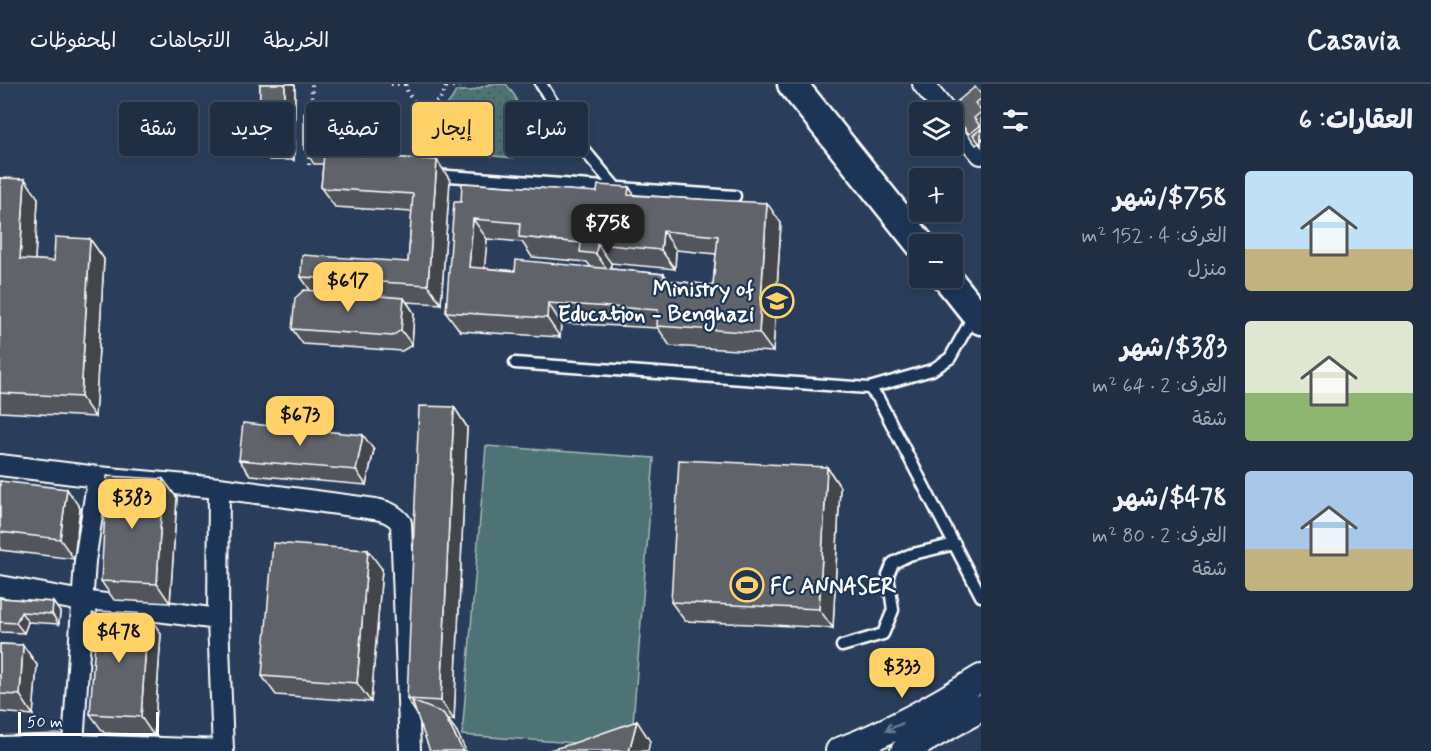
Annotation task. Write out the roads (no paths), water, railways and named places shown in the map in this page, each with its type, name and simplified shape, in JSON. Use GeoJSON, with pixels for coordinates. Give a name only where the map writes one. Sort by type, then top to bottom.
{"type":"FeatureCollection","features":[{"type":"Feature","properties":{"kind":"main road"},"geometry":{"type":"LineString","coordinates":[[792,84],[912,234]]}},
{"type":"Feature","properties":{"kind":"main road"},"geometry":{"type":"LineString","coordinates":[[956,288],[979,313]]}},
{"type":"Feature","properties":{"kind":"street"},"geometry":{"type":"LineString","coordinates":[[923,84],[938,102]]}},
{"type":"Feature","properties":{"kind":"street"},"geometry":{"type":"LineString","coordinates":[[963,133],[981,154]]}},
{"type":"Feature","properties":{"kind":"street"},"geometry":{"type":"LineString","coordinates":[[0,465],[219,488],[387,512],[396,517],[401,523],[410,751]]}},
{"type":"Feature","properties":{"kind":"street"},"geometry":{"type":"LineString","coordinates":[[73,745],[85,561],[98,477]]}},
{"type":"Feature","properties":{"kind":"street"},"geometry":{"type":"LineString","coordinates":[[0,747],[73,745],[223,750],[218,619],[219,488]]}},
{"type":"Feature","properties":{"kind":"street"},"geometry":{"type":"LineString","coordinates":[[0,586],[82,601],[218,619]]}},
{"type":"Feature","properties":{"kind":"street"},"geometry":{"type":"LineString","coordinates":[[839,751],[902,723],[981,678]]}},
{"type":"Feature","properties":{"kind":"street"},"geometry":{"type":"LineString","coordinates":[[904,751],[935,744],[981,708]]}},
{"type":"Feature","properties":{"kind":"lane"},"geometry":{"type":"LineString","coordinates":[[541,84],[575,139],[616,188]]}},
{"type":"Feature","properties":{"kind":"lane"},"geometry":{"type":"LineString","coordinates":[[421,174],[735,196]]}},
{"type":"Feature","properties":{"kind":"lane"},"geometry":{"type":"LineString","coordinates":[[515,363],[869,388],[932,370],[950,358],[979,313]]}},
{"type":"Feature","properties":{"kind":"lane"},"geometry":{"type":"LineString","coordinates":[[869,388],[878,398],[981,596]]}},
{"type":"Feature","properties":{"kind":"lane"},"geometry":{"type":"LineString","coordinates":[[842,646],[883,634],[893,610],[888,574],[893,563],[909,555],[955,544]]}},
{"type":"Feature","properties":{"kind":"place","name":"Ministry of Education - Benghazi"},"geometry":{"type":"Point","coordinates":[777,301]}},
{"type":"Feature","properties":{"kind":"place","name":"FC ANNASER"},"geometry":{"type":"Point","coordinates":[747,585]}}]}
